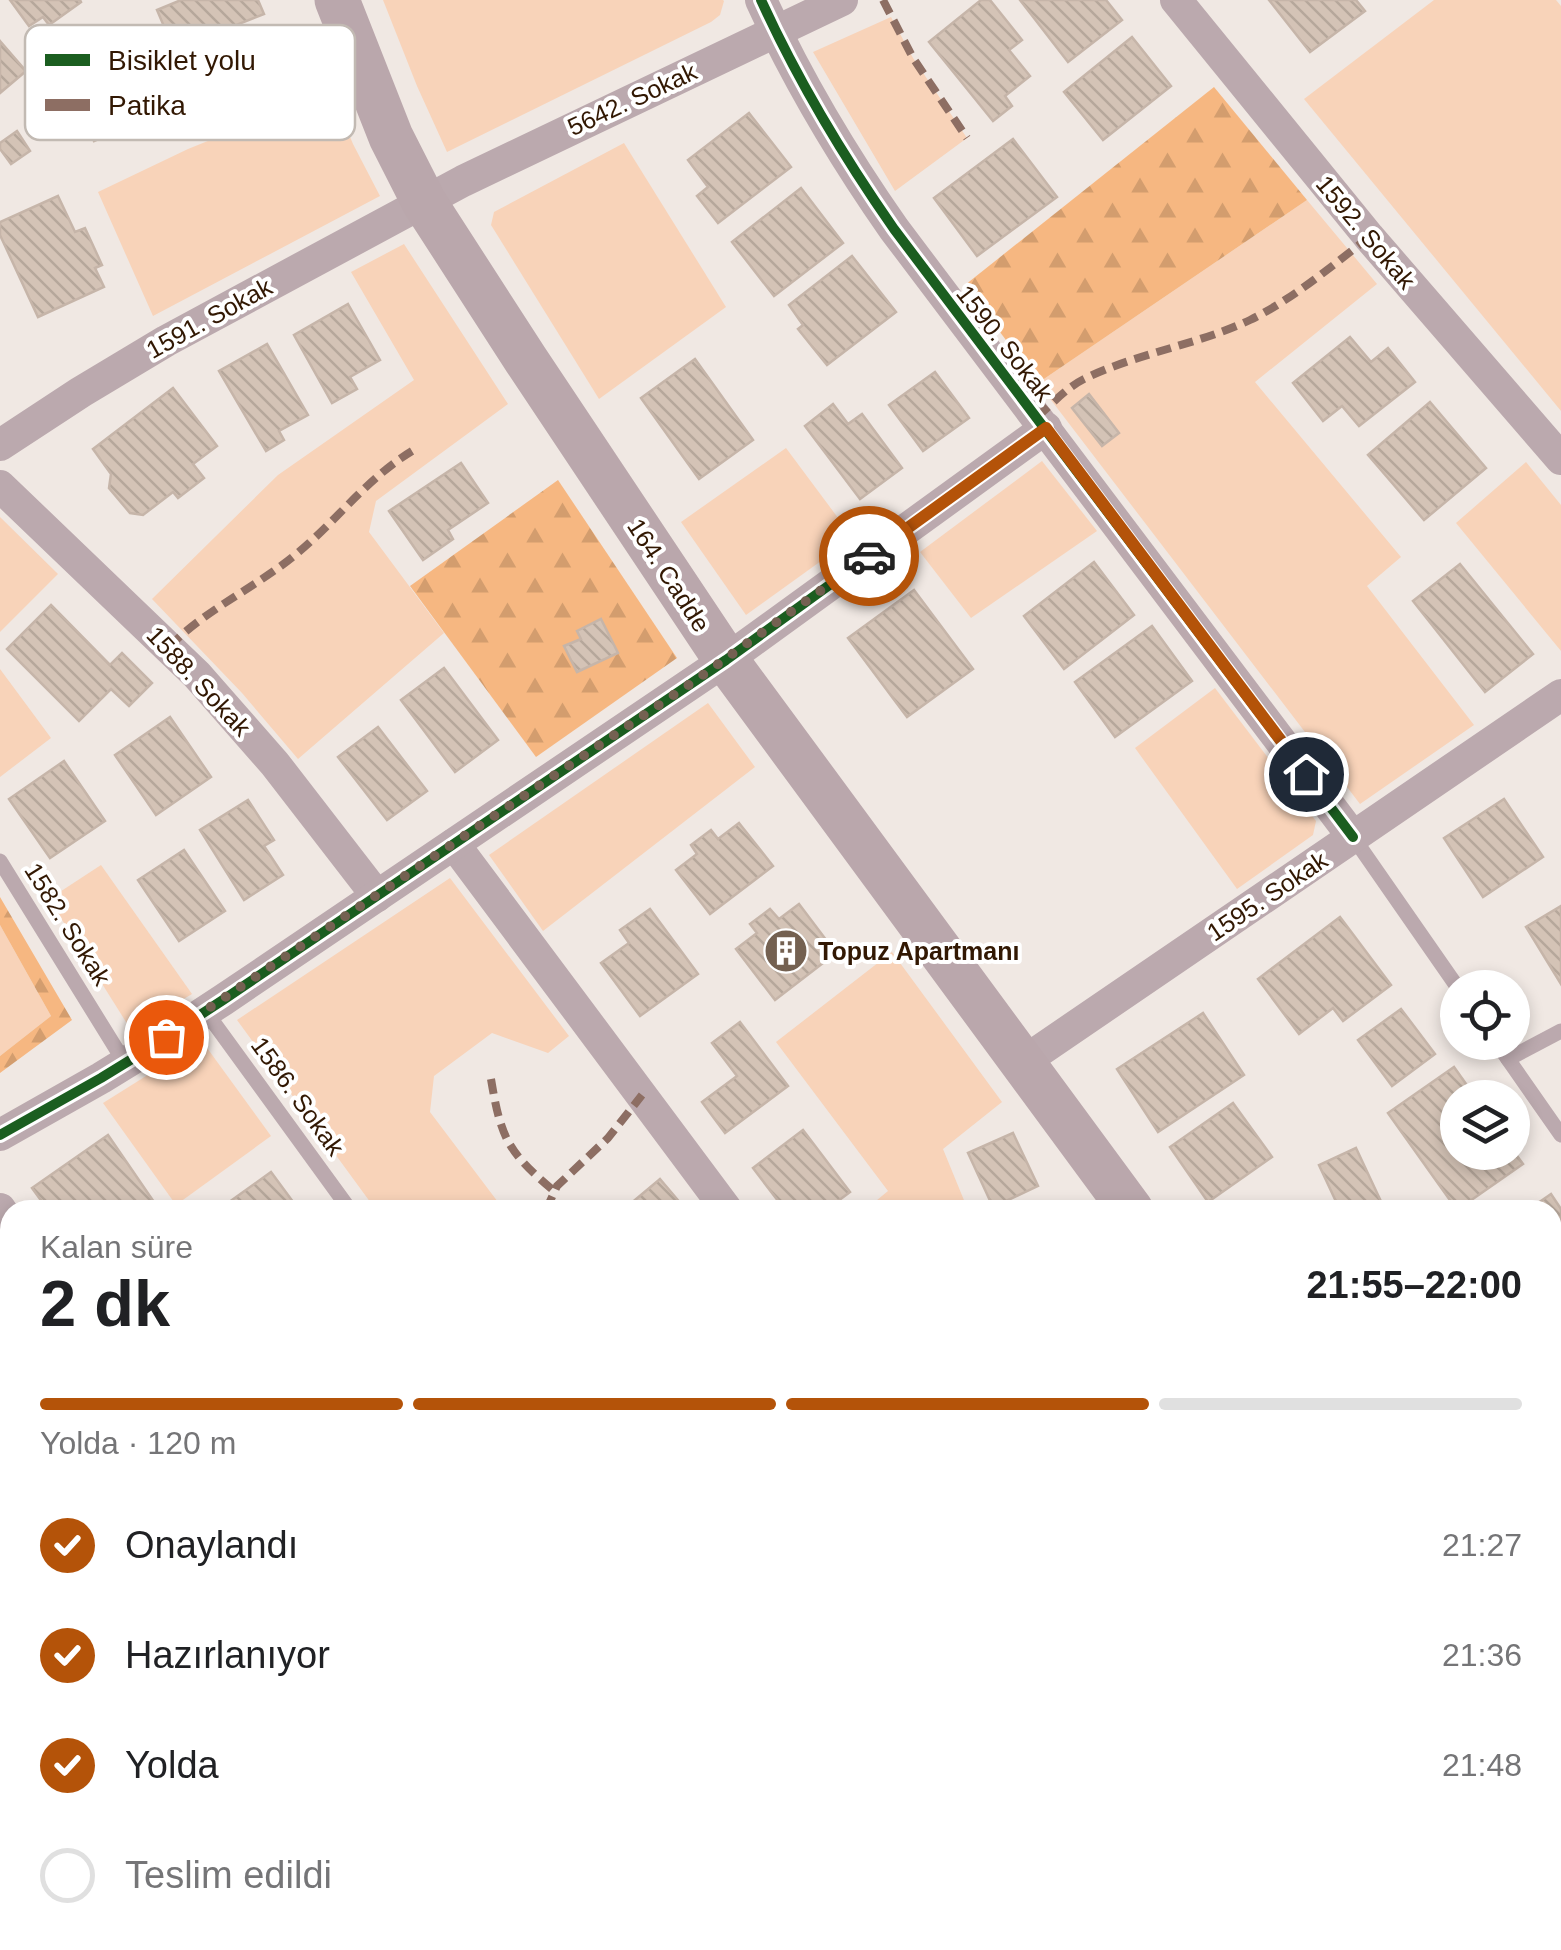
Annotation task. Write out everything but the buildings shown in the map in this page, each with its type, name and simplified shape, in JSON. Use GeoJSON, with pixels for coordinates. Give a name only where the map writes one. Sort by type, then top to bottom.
{"type":"FeatureCollection","features":[{"type":"Feature","properties":{"kind":"main road","name":"164. Cadde"},"geometry":{"type":"LineString","coordinates":[[337,0],[347,25]]}},
{"type":"Feature","properties":{"kind":"main road","name":"164. Cadde"},"geometry":{"type":"LineString","coordinates":[[355,46],[391,137],[424,202],[526,360],[726,660],[1124,1200]]}},
{"type":"Feature","properties":{"kind":"street","name":"1590. Sokak"},"geometry":{"type":"LineString","coordinates":[[761,0],[818,111],[860,180],[922,268],[1353,837]]}},
{"type":"Feature","properties":{"kind":"street","name":"5642. Sokak"},"geometry":{"type":"LineString","coordinates":[[424,202],[842,0]]}},
{"type":"Feature","properties":{"kind":"street","name":"1592. Sokak"},"geometry":{"type":"LineString","coordinates":[[1176,0],[1369,237],[1561,460]]}},
{"type":"Feature","properties":{"kind":"street","name":"1591. Sokak"},"geometry":{"type":"LineString","coordinates":[[0,445],[166,341],[424,202]]}},
{"type":"Feature","properties":{"kind":"street"},"geometry":{"type":"LineString","coordinates":[[0,1135],[206,1012],[726,660],[1046,428]]}},
{"type":"Feature","properties":{"kind":"street","name":"1588. Sokak"},"geometry":{"type":"LineString","coordinates":[[0,486],[197,675],[275,764],[377,896]]}},
{"type":"Feature","properties":{"kind":"street","name":"1595. Sokak"},"geometry":{"type":"LineString","coordinates":[[1023,1062],[1561,695]]}},
{"type":"Feature","properties":{"kind":"street"},"geometry":{"type":"LineString","coordinates":[[454,844],[719,1200]]}},
{"type":"Feature","properties":{"kind":"lane","name":"1590. Sokak"},"geometry":{"type":"LineString","coordinates":[[1353,837],[1445,970]]}},
{"type":"Feature","properties":{"kind":"lane","name":"1582. Sokak"},"geometry":{"type":"LineString","coordinates":[[0,861],[125,1063]]}},
{"type":"Feature","properties":{"kind":"lane","name":"1586. Sokak"},"geometry":{"type":"LineString","coordinates":[[206,1012],[343,1200]]}},
{"type":"Feature","properties":{"kind":"lane"},"geometry":{"type":"LineString","coordinates":[[1530,1047],[1561,1031]]}},
{"type":"Feature","properties":{"kind":"lane"},"geometry":{"type":"LineString","coordinates":[[1509,1060],[1561,1136]]}},
{"type":"Feature","properties":{"kind":"shaded area"},"geometry":{"type":"Polygon","coordinates":[[[383,0],[724,1],[720,15],[711,22],[447,152],[383,0]]]}},
{"type":"Feature","properties":{"kind":"shaded area"},"geometry":{"type":"Polygon","coordinates":[[[1434,0],[1556,0],[1561,6],[1561,411],[1304,99],[1434,0]]]}},
{"type":"Feature","properties":{"kind":"shaded area"},"geometry":{"type":"Polygon","coordinates":[[[891,17],[913,58],[967,138],[895,191],[813,52],[891,17]]]}},
{"type":"Feature","properties":{"kind":"shaded area"},"geometry":{"type":"Polygon","coordinates":[[[210,140],[351,140],[380,196],[153,316],[98,192],[210,140]]]}},
{"type":"Feature","properties":{"kind":"shaded area"},"geometry":{"type":"Polygon","coordinates":[[[624,143],[726,307],[599,399],[491,225],[494,212],[624,143]]]}},
{"type":"Feature","properties":{"kind":"shaded area"},"geometry":{"type":"Polygon","coordinates":[[[1307,200],[1377,284],[1255,382],[1401,557],[1367,586],[1474,725],[1360,804],[1038,383],[1307,200]]]}},
{"type":"Feature","properties":{"kind":"shaded area"},"geometry":{"type":"Polygon","coordinates":[[[404,244],[508,404],[376,501],[369,532],[444,633],[298,759],[242,693],[152,599],[278,475],[414,380],[351,272],[404,244]]]}},
{"type":"Feature","properties":{"kind":"shaded area"},"geometry":{"type":"Polygon","coordinates":[[[786,448],[853,538],[746,615],[681,522],[786,448]]]}},
{"type":"Feature","properties":{"kind":"shaded area"},"geometry":{"type":"Polygon","coordinates":[[[1042,461],[1097,531],[971,618],[920,552],[1042,461]]]}},
{"type":"Feature","properties":{"kind":"shaded area"},"geometry":{"type":"Polygon","coordinates":[[[1526,462],[1561,505],[1561,651],[1456,523],[1526,462]]]}},
{"type":"Feature","properties":{"kind":"shaded area"},"geometry":{"type":"Polygon","coordinates":[[[0,517],[58,574],[0,632],[0,517]]]}},
{"type":"Feature","properties":{"kind":"shaded area"},"geometry":{"type":"Polygon","coordinates":[[[0,669],[51,738],[0,777],[0,669]]]}},
{"type":"Feature","properties":{"kind":"shaded area"},"geometry":{"type":"Polygon","coordinates":[[[1215,688],[1316,821],[1313,835],[1237,889],[1135,748],[1215,688]]]}},
{"type":"Feature","properties":{"kind":"shaded area"},"geometry":{"type":"Polygon","coordinates":[[[708,703],[755,767],[543,931],[489,855],[708,703]]]}},
{"type":"Feature","properties":{"kind":"shaded area"},"geometry":{"type":"Polygon","coordinates":[[[101,865],[192,994],[131,1030],[49,899],[101,865]]]}},
{"type":"Feature","properties":{"kind":"shaded area"},"geometry":{"type":"Polygon","coordinates":[[[450,878],[569,1036],[548,1053],[492,1033],[434,1076],[430,1112],[496,1200],[369,1200],[237,1020],[450,878]]]}},
{"type":"Feature","properties":{"kind":"shaded area"},"geometry":{"type":"Polygon","coordinates":[[[0,925],[51,1016],[0,1056],[0,925]]]}},
{"type":"Feature","properties":{"kind":"shaded area"},"geometry":{"type":"Polygon","coordinates":[[[892,952],[1002,1102],[943,1149],[964,1200],[877,1200],[888,1191],[776,1042],[892,952]]]}},
{"type":"Feature","properties":{"kind":"shaded area"},"geometry":{"type":"Polygon","coordinates":[[[202,1041],[271,1136],[183,1200],[172,1200],[103,1103],[202,1041]]]}},
{"type":"Feature","properties":{"kind":"green space"},"geometry":{"type":"Polygon","coordinates":[[[1214,87],[1307,200],[1038,383],[965,285],[1214,87]]]}},
{"type":"Feature","properties":{"kind":"green space"},"geometry":{"type":"Polygon","coordinates":[[[558,480],[677,658],[536,757],[410,586],[558,480]]]}},
{"type":"Feature","properties":{"kind":"green space"},"geometry":{"type":"Polygon","coordinates":[[[0,897],[72,1020],[0,1073],[0,1056],[51,1016],[0,925],[0,897]]]}},
{"type":"Feature","properties":{"kind":"marked path"},"geometry":{"type":"LineString","coordinates":[[883,0],[913,58],[967,138]]}},
{"type":"Feature","properties":{"kind":"marked path"},"geometry":{"type":"LineString","coordinates":[[1037,417],[1084,379],[1230,329],[1266,312],[1369,237]]}},
{"type":"Feature","properties":{"kind":"marked path"},"geometry":{"type":"LineString","coordinates":[[169,647],[199,621],[295,555],[380,474],[412,451]]}},
{"type":"Feature","properties":{"kind":"marked path"},"geometry":{"type":"LineString","coordinates":[[491,1079],[509,1143],[554,1191]]}},
{"type":"Feature","properties":{"kind":"marked path"},"geometry":{"type":"LineString","coordinates":[[551,1200],[557,1186],[608,1138],[642,1095]]}},
{"type":"Feature","properties":{"kind":"cycle path"},"geometry":{"type":"LineString","coordinates":[[761,0],[822,118],[894,229],[1353,837]]}},
{"type":"Feature","properties":{"kind":"cycle path"},"geometry":{"type":"LineString","coordinates":[[0,1135],[101,1078],[223,1000],[726,660],[1046,428]]}},
{"type":"Feature","properties":{"kind":"way so far"},"geometry":{"type":"LineString","coordinates":[[166,1037],[726,660],[869,556]]}},
{"type":"Feature","properties":{"kind":"place","name":"Topuz Apartmanı"},"geometry":{"type":"Point","coordinates":[786,951]}},
{"type":"Feature","properties":{"kind":"route"},"geometry":{"type":"LineString","coordinates":[[869,556],[1046,428],[1306,774]]}}]}
